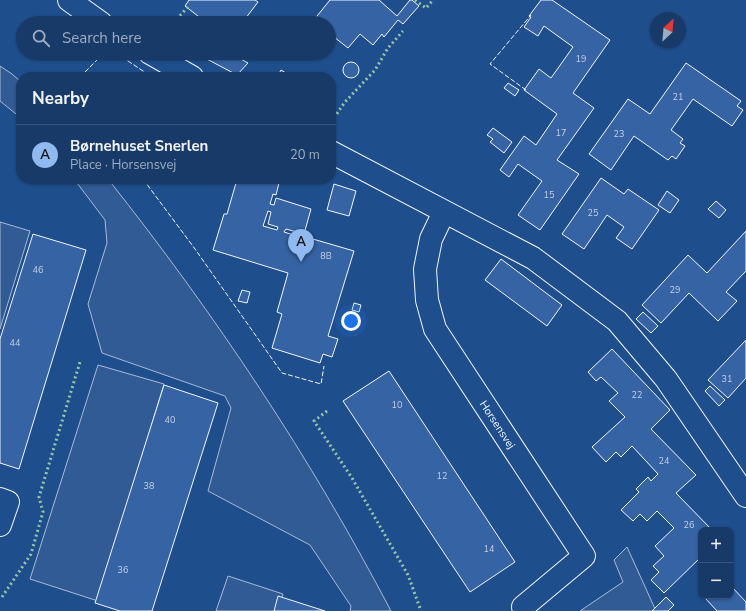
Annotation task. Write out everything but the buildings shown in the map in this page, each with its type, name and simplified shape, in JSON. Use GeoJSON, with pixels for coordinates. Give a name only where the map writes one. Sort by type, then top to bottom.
{"type":"FeatureCollection","features":[{"type":"Feature","properties":{"kind":"street"},"geometry":{"type":"LineString","coordinates":[[69,0],[91,16]]}},
{"type":"Feature","properties":{"kind":"street"},"geometry":{"type":"LineString","coordinates":[[162,60],[183,72]]}},
{"type":"Feature","properties":{"kind":"street"},"geometry":{"type":"LineString","coordinates":[[336,155],[533,258],[617,321],[666,379],[746,496]]}},
{"type":"Feature","properties":{"kind":"street","name":"Horsensvej"},"geometry":{"type":"LineString","coordinates":[[444,212],[431,239],[425,269],[426,300],[436,329],[584,556],[523,607]]}},
{"type":"Feature","properties":{"kind":"street"},"geometry":{"type":"LineString","coordinates":[[0,500],[8,502],[0,525]]}},
{"type":"Feature","properties":{"kind":"shaded area"},"geometry":{"type":"Polygon","coordinates":[[[0,66],[16,78],[16,114],[0,101],[0,66]]]}},
{"type":"Feature","properties":{"kind":"shaded area"},"geometry":{"type":"Polygon","coordinates":[[[78,184],[112,184],[148,230],[260,388],[328,498],[391,611],[350,611],[351,606],[310,545],[208,491],[231,408],[225,396],[102,353],[88,304],[107,243],[105,220],[78,184]]]}},
{"type":"Feature","properties":{"kind":"shaded area"},"geometry":{"type":"Polygon","coordinates":[[[0,222],[30,231],[0,329],[0,222]]]}},
{"type":"Feature","properties":{"kind":"shaded area"},"geometry":{"type":"Polygon","coordinates":[[[98,365],[164,384],[98,601],[30,579],[98,365]]]}},
{"type":"Feature","properties":{"kind":"shaded area"},"geometry":{"type":"Polygon","coordinates":[[[627,547],[656,611],[580,611],[623,582],[614,560],[627,547]]]}},
{"type":"Feature","properties":{"kind":"shaded area"},"geometry":{"type":"Polygon","coordinates":[[[228,576],[283,594],[278,611],[216,611],[228,576]]]}},
{"type":"Feature","properties":{"kind":"hedge"},"geometry":{"type":"LineString","coordinates":[[415,0],[426,8],[433,0]]}},
{"type":"Feature","properties":{"kind":"hedge"},"geometry":{"type":"LineString","coordinates":[[180,16],[188,7]]}},
{"type":"Feature","properties":{"kind":"hedge"},"geometry":{"type":"LineString","coordinates":[[336,115],[345,102],[375,70],[388,48],[403,31]]}},
{"type":"Feature","properties":{"kind":"hedge"},"geometry":{"type":"LineString","coordinates":[[2,597],[31,554],[43,512],[39,497],[80,362]]}},
{"type":"Feature","properties":{"kind":"hedge"},"geometry":{"type":"LineString","coordinates":[[327,411],[314,421],[352,478],[408,575],[421,611]]}},
{"type":"Feature","properties":{"kind":"fence"},"geometry":{"type":"LineString","coordinates":[[526,90],[490,64],[531,15]]}},
{"type":"Feature","properties":{"kind":"fence"},"geometry":{"type":"LineString","coordinates":[[85,72],[97,60]]}},
{"type":"Feature","properties":{"kind":"fence"},"geometry":{"type":"LineString","coordinates":[[126,60],[144,72]]}},
{"type":"Feature","properties":{"kind":"fence"},"geometry":{"type":"LineString","coordinates":[[147,184],[195,249],[282,373],[321,384],[324,366]]}},
{"type":"Feature","properties":{"kind":"place","name":"Børnehuset Snerlen"},"geometry":{"type":"Point","coordinates":[301,262]}}]}
